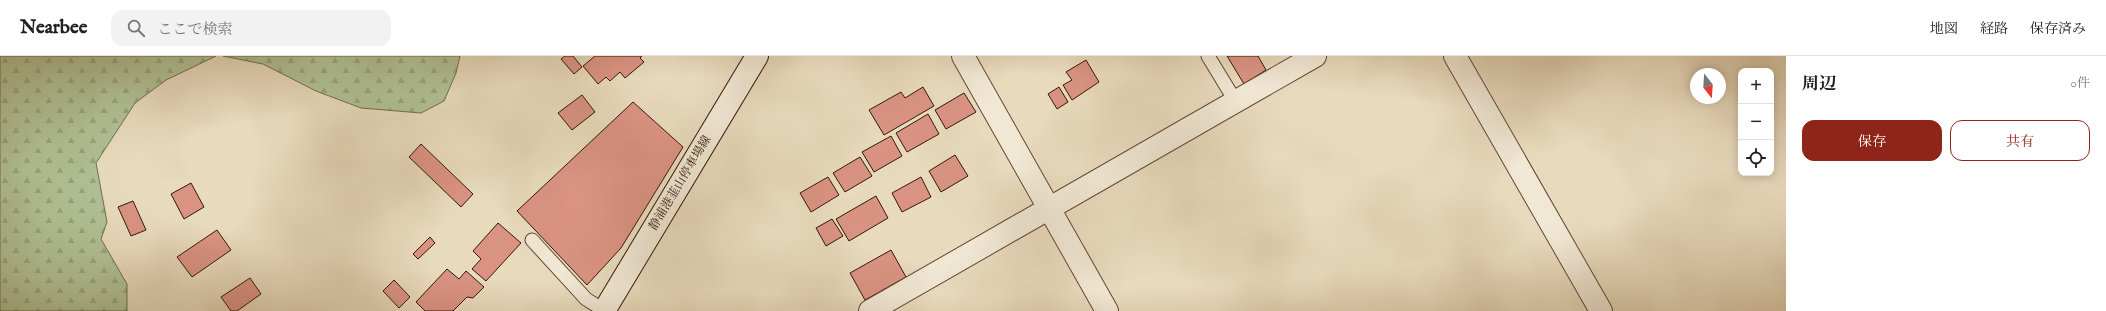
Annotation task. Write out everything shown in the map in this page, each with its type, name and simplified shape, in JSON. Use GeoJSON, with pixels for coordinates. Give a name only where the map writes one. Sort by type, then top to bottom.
{"type":"FeatureCollection","features":[{"type":"Feature","properties":{"kind":"street","name":"静浦港韮山停車場線"},"geometry":{"type":"LineString","coordinates":[[604,311],[757,56]]}},
{"type":"Feature","properties":{"kind":"street"},"geometry":{"type":"LineString","coordinates":[[963,56],[1048,209],[1107,311]]}},
{"type":"Feature","properties":{"kind":"street"},"geometry":{"type":"LineString","coordinates":[[870,311],[1315,56]]}},
{"type":"Feature","properties":{"kind":"street"},"geometry":{"type":"LineString","coordinates":[[1455,56],[1601,311]]}},
{"type":"Feature","properties":{"kind":"lane"},"geometry":{"type":"LineString","coordinates":[[1208,56],[1236,102]]}},
{"type":"Feature","properties":{"kind":"lane"},"geometry":{"type":"LineString","coordinates":[[532,240],[586,299],[604,311]]}},
{"type":"Feature","properties":{"kind":"green space"},"geometry":{"type":"Polygon","coordinates":[[[0,56],[216,56],[166,80],[135,103],[96,163],[107,222],[101,239],[127,284],[127,311],[0,311],[0,56]]]}},
{"type":"Feature","properties":{"kind":"green space"},"geometry":{"type":"Polygon","coordinates":[[[223,56],[460,56],[456,73],[444,101],[421,113],[361,108],[316,91],[263,64],[223,56]]]}},
{"type":"Feature","properties":{"kind":"building"},"geometry":{"type":"Polygon","coordinates":[[[565,56],[573,56],[582,67],[574,74],[561,59],[565,56]]]}},
{"type":"Feature","properties":{"kind":"building"},"geometry":{"type":"Polygon","coordinates":[[[595,56],[642,56],[640,58],[644,62],[625,78],[620,72],[610,81],[606,77],[598,84],[583,66],[595,56]]]}},
{"type":"Feature","properties":{"kind":"building"},"geometry":{"type":"Polygon","coordinates":[[[1227,56],[1258,56],[1266,70],[1244,84],[1227,56]]]}},
{"type":"Feature","properties":{"kind":"building"},"geometry":{"type":"Polygon","coordinates":[[[1086,60],[1099,82],[1072,100],[1063,85],[1072,80],[1066,72],[1086,60]]]}},
{"type":"Feature","properties":{"kind":"building"},"geometry":{"type":"Polygon","coordinates":[[[923,87],[934,106],[884,135],[869,110],[901,92],[905,98],[923,87]]]}},
{"type":"Feature","properties":{"kind":"building"},"geometry":{"type":"Polygon","coordinates":[[[1059,87],[1068,102],[1057,109],[1048,94],[1059,87]]]}},
{"type":"Feature","properties":{"kind":"building"},"geometry":{"type":"Polygon","coordinates":[[[964,93],[976,112],[946,129],[935,110],[964,93]]]}},
{"type":"Feature","properties":{"kind":"building"},"geometry":{"type":"Polygon","coordinates":[[[582,95],[595,112],[572,130],[558,113],[582,95]]]}},
{"type":"Feature","properties":{"kind":"building"},"geometry":{"type":"Polygon","coordinates":[[[633,102],[683,147],[621,248],[587,285],[517,211],[633,102]]]}},
{"type":"Feature","properties":{"kind":"building"},"geometry":{"type":"Polygon","coordinates":[[[928,114],[939,134],[907,152],[896,133],[928,114]]]}},
{"type":"Feature","properties":{"kind":"building"},"geometry":{"type":"Polygon","coordinates":[[[891,136],[902,156],[874,172],[862,152],[891,136]]]}},
{"type":"Feature","properties":{"kind":"building"},"geometry":{"type":"Polygon","coordinates":[[[421,144],[473,194],[461,207],[409,157],[421,144]]]}},
{"type":"Feature","properties":{"kind":"building"},"geometry":{"type":"Polygon","coordinates":[[[955,155],[968,176],[941,192],[929,171],[955,155]]]}},
{"type":"Feature","properties":{"kind":"building"},"geometry":{"type":"Polygon","coordinates":[[[860,157],[872,176],[845,192],[833,173],[860,157]]]}},
{"type":"Feature","properties":{"kind":"building"},"geometry":{"type":"Polygon","coordinates":[[[828,177],[839,195],[811,212],[800,193],[828,177]]]}},
{"type":"Feature","properties":{"kind":"building"},"geometry":{"type":"Polygon","coordinates":[[[921,177],[931,197],[902,212],[892,193],[921,177]]]}},
{"type":"Feature","properties":{"kind":"building"},"geometry":{"type":"Polygon","coordinates":[[[191,183],[204,207],[184,219],[171,194],[191,183]]]}},
{"type":"Feature","properties":{"kind":"building"},"geometry":{"type":"Polygon","coordinates":[[[876,196],[888,218],[849,241],[836,219],[876,196]]]}},
{"type":"Feature","properties":{"kind":"building"},"geometry":{"type":"Polygon","coordinates":[[[133,201],[146,230],[131,236],[118,207],[133,201]]]}},
{"type":"Feature","properties":{"kind":"building"},"geometry":{"type":"Polygon","coordinates":[[[832,219],[843,236],[826,246],[816,228],[832,219]]]}},
{"type":"Feature","properties":{"kind":"building"},"geometry":{"type":"Polygon","coordinates":[[[498,223],[521,243],[486,281],[472,269],[481,259],[473,251],[498,223]]]}},
{"type":"Feature","properties":{"kind":"building"},"geometry":{"type":"Polygon","coordinates":[[[217,230],[231,250],[192,277],[177,257],[217,230]]]}},
{"type":"Feature","properties":{"kind":"building"},"geometry":{"type":"Polygon","coordinates":[[[430,237],[435,243],[418,259],[413,254],[430,237]]]}},
{"type":"Feature","properties":{"kind":"building"},"geometry":{"type":"Polygon","coordinates":[[[891,250],[906,277],[865,300],[850,273],[891,250]]]}},
{"type":"Feature","properties":{"kind":"building"},"geometry":{"type":"Polygon","coordinates":[[[447,269],[459,279],[466,271],[484,287],[473,298],[467,297],[453,311],[425,311],[416,302],[447,269]]]}},
{"type":"Feature","properties":{"kind":"building"},"geometry":{"type":"Polygon","coordinates":[[[250,278],[261,294],[237,311],[231,311],[221,297],[250,278]]]}},
{"type":"Feature","properties":{"kind":"building"},"geometry":{"type":"Polygon","coordinates":[[[394,280],[410,297],[399,308],[383,291],[394,280]]]}}]}
